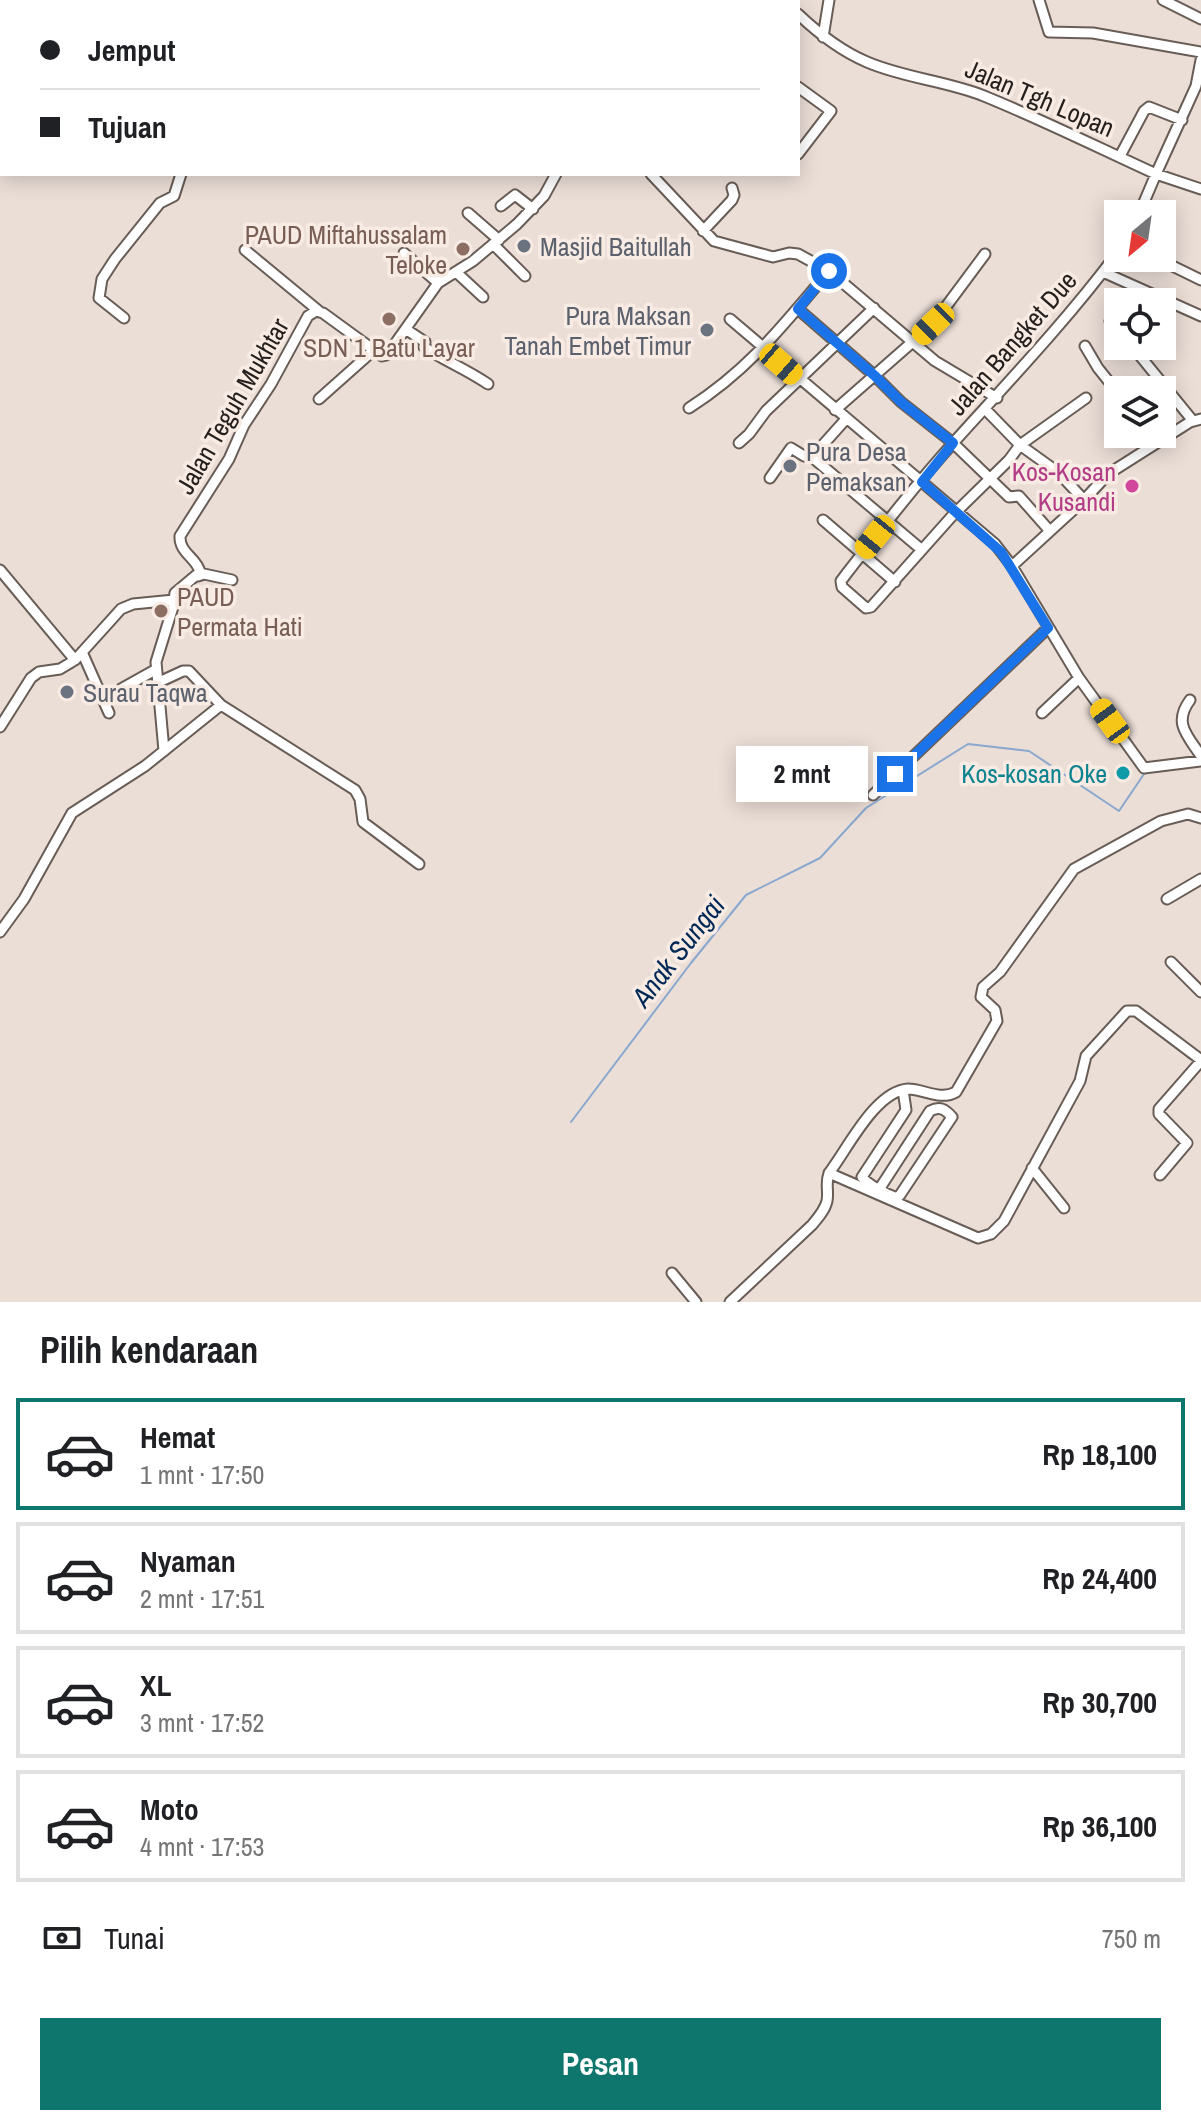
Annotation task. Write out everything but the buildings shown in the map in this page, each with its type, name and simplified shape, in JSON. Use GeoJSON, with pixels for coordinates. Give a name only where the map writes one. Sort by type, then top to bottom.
{"type":"FeatureCollection","features":[{"type":"Feature","properties":{"kind":"street"},"geometry":{"type":"LineString","coordinates":[[823,37],[829,0]]}},
{"type":"Feature","properties":{"kind":"street"},"geometry":{"type":"LineString","coordinates":[[1039,0],[1049,32],[1093,33],[1201,52]]}},
{"type":"Feature","properties":{"kind":"street"},"geometry":{"type":"LineString","coordinates":[[1163,0],[1201,19]]}},
{"type":"Feature","properties":{"kind":"street","name":"Jalan Tgh Lopan"},"geometry":{"type":"LineString","coordinates":[[800,16],[823,37],[870,63],[982,95],[1156,174],[1201,189]]}},
{"type":"Feature","properties":{"kind":"street"},"geometry":{"type":"LineString","coordinates":[[1145,200],[1196,86],[1201,60]]}},
{"type":"Feature","properties":{"kind":"street"},"geometry":{"type":"LineString","coordinates":[[800,88],[831,110],[800,151]]}},
{"type":"Feature","properties":{"kind":"street"},"geometry":{"type":"LineString","coordinates":[[1120,156],[1149,107],[1182,120]]}},
{"type":"Feature","properties":{"kind":"street"},"geometry":{"type":"LineString","coordinates":[[124,318],[99,298],[102,279],[157,206],[174,196],[180,176]]}},
{"type":"Feature","properties":{"kind":"street"},"geometry":{"type":"LineString","coordinates":[[319,399],[374,350],[382,356],[387,355],[438,283],[496,242],[533,209],[555,176]]}},
{"type":"Feature","properties":{"kind":"street"},"geometry":{"type":"LineString","coordinates":[[653,176],[718,243],[773,257],[798,254],[829,271],[913,344],[953,373],[997,398]]}},
{"type":"Feature","properties":{"kind":"street"},"geometry":{"type":"LineString","coordinates":[[703,231],[732,200],[732,188]]}},
{"type":"Feature","properties":{"kind":"street"},"geometry":{"type":"LineString","coordinates":[[501,206],[515,195],[533,209]]}},
{"type":"Feature","properties":{"kind":"street"},"geometry":{"type":"LineString","coordinates":[[468,213],[525,276]]}},
{"type":"Feature","properties":{"kind":"street"},"geometry":{"type":"LineString","coordinates":[[245,250],[320,312]]}},
{"type":"Feature","properties":{"kind":"street"},"geometry":{"type":"LineString","coordinates":[[404,253],[438,283]]}},
{"type":"Feature","properties":{"kind":"street"},"geometry":{"type":"LineString","coordinates":[[835,410],[933,324],[985,254]]}},
{"type":"Feature","properties":{"kind":"street"},"geometry":{"type":"LineString","coordinates":[[1176,268],[1201,280]]}},
{"type":"Feature","properties":{"kind":"street"},"geometry":{"type":"LineString","coordinates":[[689,408],[729,382],[763,349],[829,271]]}},
{"type":"Feature","properties":{"kind":"street"},"geometry":{"type":"LineString","coordinates":[[456,272],[483,297]]}},
{"type":"Feature","properties":{"kind":"street"},"geometry":{"type":"LineString","coordinates":[[1103,272],[1201,316]]}},
{"type":"Feature","properties":{"kind":"street","name":"Jalan Bangket Due"},"geometry":{"type":"LineString","coordinates":[[895,582],[871,607],[864,607],[842,587],[841,581],[953,443],[1077,307],[1103,272]]}},
{"type":"Feature","properties":{"kind":"street"},"geometry":{"type":"LineString","coordinates":[[739,443],[766,411],[874,308]]}},
{"type":"Feature","properties":{"kind":"street"},"geometry":{"type":"LineString","coordinates":[[798,309],[901,402],[953,443],[1009,497],[1019,496],[1049,530]]}},
{"type":"Feature","properties":{"kind":"street","name":"Jalan Teguh Mukhtar"},"geometry":{"type":"LineString","coordinates":[[198,576],[200,569],[181,547],[180,536],[222,471],[244,425],[271,384],[308,316],[320,312],[374,350]]}},
{"type":"Feature","properties":{"kind":"street"},"geometry":{"type":"LineString","coordinates":[[730,319],[995,544],[1012,566],[1079,678],[1146,769],[1200,757],[1181,722],[1182,712],[1190,700]]}},
{"type":"Feature","properties":{"kind":"street"},"geometry":{"type":"LineString","coordinates":[[407,330],[425,342],[424,347],[450,364],[462,366],[488,384]]}},
{"type":"Feature","properties":{"kind":"street"},"geometry":{"type":"LineString","coordinates":[[1085,346],[1104,376]]}},
{"type":"Feature","properties":{"kind":"street"},"geometry":{"type":"LineString","coordinates":[[1144,360],[1197,420],[1176,431]]}},
{"type":"Feature","properties":{"kind":"street"},"geometry":{"type":"LineString","coordinates":[[823,520],[895,582],[1020,445],[1086,398]]}},
{"type":"Feature","properties":{"kind":"street"},"geometry":{"type":"LineString","coordinates":[[985,409],[1020,445],[1059,473],[1084,500]]}},
{"type":"Feature","properties":{"kind":"street"},"geometry":{"type":"LineString","coordinates":[[812,457],[846,419]]}},
{"type":"Feature","properties":{"kind":"street"},"geometry":{"type":"LineString","coordinates":[[770,478],[791,448],[812,457],[922,550]]}},
{"type":"Feature","properties":{"kind":"street"},"geometry":{"type":"LineString","coordinates":[[1012,566],[1108,474],[1147,448]]}},
{"type":"Feature","properties":{"kind":"street"},"geometry":{"type":"LineString","coordinates":[[0,570],[91,667],[109,713]]}},
{"type":"Feature","properties":{"kind":"street"},"geometry":{"type":"LineString","coordinates":[[0,727],[31,678],[39,672],[60,669],[78,656],[121,609],[174,597],[204,574],[232,580]]}},
{"type":"Feature","properties":{"kind":"street"},"geometry":{"type":"LineString","coordinates":[[164,751],[155,670],[174,597]]}},
{"type":"Feature","properties":{"kind":"street"},"geometry":{"type":"LineString","coordinates":[[873,795],[1048,628]]}},
{"type":"Feature","properties":{"kind":"street"},"geometry":{"type":"LineString","coordinates":[[121,689],[155,670]]}},
{"type":"Feature","properties":{"kind":"street"},"geometry":{"type":"LineString","coordinates":[[157,683],[186,670],[221,705],[355,790],[360,799],[363,822],[419,864]]}},
{"type":"Feature","properties":{"kind":"street"},"geometry":{"type":"LineString","coordinates":[[1042,713],[1079,678]]}},
{"type":"Feature","properties":{"kind":"street"},"geometry":{"type":"LineString","coordinates":[[0,932],[24,899],[72,813],[145,766],[221,705]]}},
{"type":"Feature","properties":{"kind":"street"},"geometry":{"type":"LineString","coordinates":[[730,1302],[822,1212],[827,1203],[829,1173],[883,1100],[903,1090],[945,1096],[956,1092],[997,1021],[995,1010],[981,997],[983,987],[1000,972],[1074,869],[1161,821],[1188,814],[1201,818]]}},
{"type":"Feature","properties":{"kind":"street"},"geometry":{"type":"LineString","coordinates":[[1167,899],[1201,879]]}},
{"type":"Feature","properties":{"kind":"street"},"geometry":{"type":"LineString","coordinates":[[1171,962],[1201,992]]}},
{"type":"Feature","properties":{"kind":"street"},"geometry":{"type":"LineString","coordinates":[[829,1173],[981,1238],[1002,1225],[1080,1081],[1086,1056],[1127,1011],[1136,1011],[1201,1061],[1159,1109],[1159,1114],[1187,1143],[1160,1175]]}},
{"type":"Feature","properties":{"kind":"street"},"geometry":{"type":"LineString","coordinates":[[880,1188],[930,1111],[946,1109],[952,1117],[900,1195],[897,1198],[891,1196],[862,1177],[906,1110],[903,1090]]}},
{"type":"Feature","properties":{"kind":"street"},"geometry":{"type":"LineString","coordinates":[[1032,1168],[1064,1208]]}},
{"type":"Feature","properties":{"kind":"street"},"geometry":{"type":"LineString","coordinates":[[672,1273],[696,1302]]}},
{"type":"Feature","properties":{"kind":"waterway","name":"Anak Sungai"},"geometry":{"type":"LineString","coordinates":[[571,1122],[746,895],[820,858],[866,808],[968,744],[1029,751],[1119,811],[1146,771]]}},
{"type":"Feature","properties":{"kind":"place","name":"Masjid Baitullah"},"geometry":{"type":"Point","coordinates":[524,246]}},
{"type":"Feature","properties":{"kind":"place","name":"PAUD Miftahussalam Teloke"},"geometry":{"type":"Point","coordinates":[463,249]}},
{"type":"Feature","properties":{"kind":"place","name":"SDN 1 Batu Layar"},"geometry":{"type":"Point","coordinates":[389,319]}},
{"type":"Feature","properties":{"kind":"place","name":"Pura Maksan Tanah Embet Timur"},"geometry":{"type":"Point","coordinates":[707,330]}},
{"type":"Feature","properties":{"kind":"place","name":"Pura Desa Pemaksan"},"geometry":{"type":"Point","coordinates":[790,466]}},
{"type":"Feature","properties":{"kind":"place","name":"Kos-Kosan Kusandi"},"geometry":{"type":"Point","coordinates":[1132,486]}},
{"type":"Feature","properties":{"kind":"place","name":"PAUD Permata Hati"},"geometry":{"type":"Point","coordinates":[161,611]}},
{"type":"Feature","properties":{"kind":"place","name":"Surau Taqwa"},"geometry":{"type":"Point","coordinates":[67,692]}},
{"type":"Feature","properties":{"kind":"place","name":"Kos-kosan Oke"},"geometry":{"type":"Point","coordinates":[1123,773]}},
{"type":"Feature","properties":{"kind":"route"},"geometry":{"type":"LineString","coordinates":[[829,271],[798,309],[901,402],[953,443],[922,482],[1001,552],[1048,628],[895,774]]}}]}
